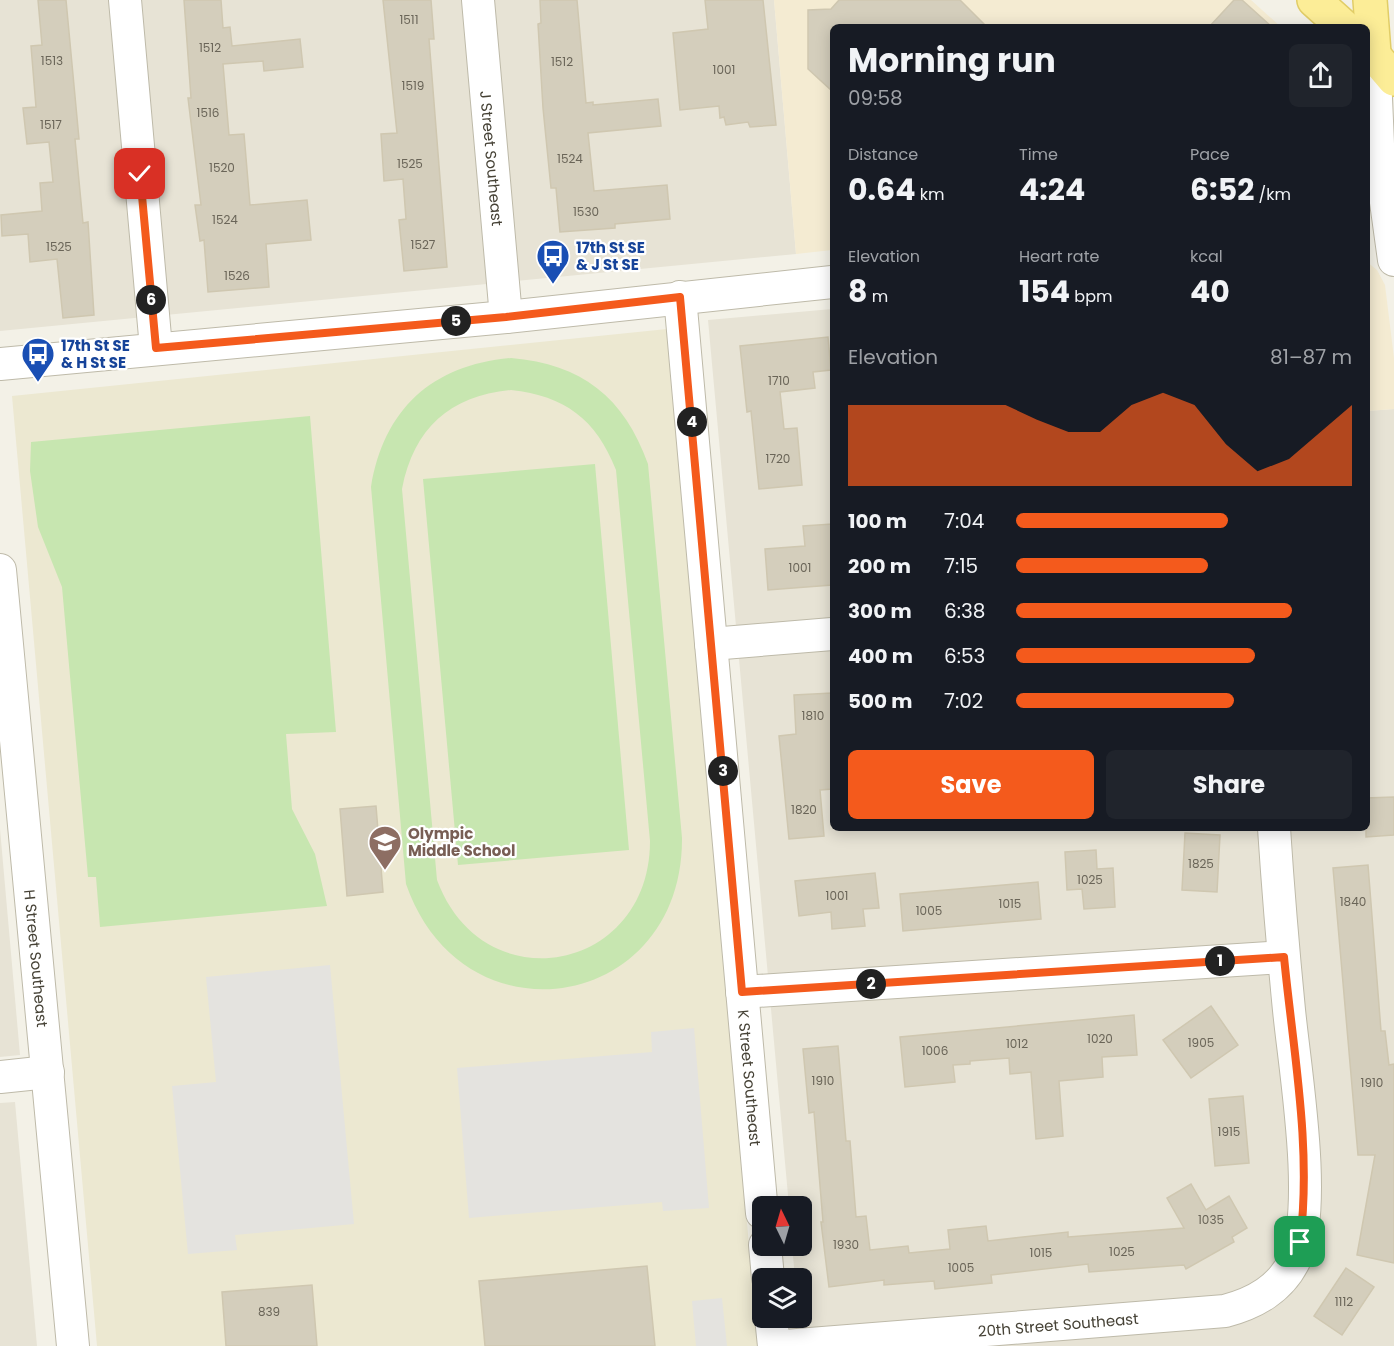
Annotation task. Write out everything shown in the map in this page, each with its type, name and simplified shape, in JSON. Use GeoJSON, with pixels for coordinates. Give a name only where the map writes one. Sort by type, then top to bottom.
{"type":"FeatureCollection","features":[{"type":"Feature","properties":{"kind":"main road"},"geometry":{"type":"LineString","coordinates":[[1314,0],[1341,24]]}},
{"type":"Feature","properties":{"kind":"main road"},"geometry":{"type":"LineString","coordinates":[[1370,0],[1378,53],[1394,79]]}},
{"type":"Feature","properties":{"kind":"street"},"geometry":{"type":"LineString","coordinates":[[125,0],[156,348]]}},
{"type":"Feature","properties":{"kind":"street","name":"J Street Southeast"},"geometry":{"type":"LineString","coordinates":[[478,0],[506,317]]}},
{"type":"Feature","properties":{"kind":"street"},"geometry":{"type":"LineString","coordinates":[[1378,53],[1394,132]]}},
{"type":"Feature","properties":{"kind":"street"},"geometry":{"type":"LineString","coordinates":[[1378,53],[1378,229],[1394,260]]}},
{"type":"Feature","properties":{"kind":"street"},"geometry":{"type":"LineString","coordinates":[[0,364],[506,317],[830,282]]}},
{"type":"Feature","properties":{"kind":"street","name":"K Street Southeast"},"geometry":{"type":"LineString","coordinates":[[680,297],[760,1196]]}},
{"type":"Feature","properties":{"kind":"street","name":"H Street Southeast"},"geometry":{"type":"LineString","coordinates":[[0,570],[73,1346]]}},
{"type":"Feature","properties":{"kind":"street"},"geometry":{"type":"LineString","coordinates":[[711,645],[830,634]]}},
{"type":"Feature","properties":{"kind":"street"},"geometry":{"type":"LineString","coordinates":[[742,992],[1284,957],[1274,831]]}},
{"type":"Feature","properties":{"kind":"street","name":"20th Street Southeast"},"geometry":{"type":"LineString","coordinates":[[785,1346],[1225,1311],[1247,1305],[1275,1287],[1294,1260],[1300,1242],[1304,1191],[1303,1148],[1284,957]]}},
{"type":"Feature","properties":{"kind":"street"},"geometry":{"type":"LineString","coordinates":[[0,1077],[48,1072]]}},
{"type":"Feature","properties":{"kind":"street"},"geometry":{"type":"LineString","coordinates":[[772,1328],[774,1346]]}},
{"type":"Feature","properties":{"kind":"shaded area"},"geometry":{"type":"Polygon","coordinates":[[[0,0],[774,0],[796,254],[0,331],[0,0]]]}},
{"type":"Feature","properties":{"kind":"shaded area"},"geometry":{"type":"Polygon","coordinates":[[[774,0],[1251,0],[1278,24],[830,24],[830,250],[796,254],[774,0]]]}},
{"type":"Feature","properties":{"kind":"shaded area"},"geometry":{"type":"Polygon","coordinates":[[[1370,264],[1377,270],[1385,285],[1394,358],[1394,409],[1370,411],[1370,264]]]}},
{"type":"Feature","properties":{"kind":"shaded area"},"geometry":{"type":"Polygon","coordinates":[[[830,309],[830,831],[1370,831],[1370,411],[1394,409],[1394,1346],[802,1346],[800,1328],[812,1328],[812,1268],[794,1268],[793,1256],[812,1256],[812,1196],[788,1196],[708,320],[830,309]]]}},
{"type":"Feature","properties":{"kind":"shaded area","name":"Olympic Middle School"},"geometry":{"type":"Polygon","coordinates":[[[667,329],[752,1279],[752,1328],[756,1328],[758,1346],[97,1346],[12,396],[667,329]]]}},
{"type":"Feature","properties":{"kind":"shaded area"},"geometry":{"type":"Polygon","coordinates":[[[0,829],[20,1055],[0,1057],[0,829]]]}},
{"type":"Feature","properties":{"kind":"shaded area"},"geometry":{"type":"Polygon","coordinates":[[[330,965],[354,1224],[235,1235],[237,1250],[188,1254],[172,1086],[216,1082],[206,977],[330,965]]]}},
{"type":"Feature","properties":{"kind":"shaded area"},"geometry":{"type":"Polygon","coordinates":[[[694,1028],[709,1208],[663,1211],[662,1202],[469,1218],[457,1068],[652,1052],[651,1032],[694,1028]]]}},
{"type":"Feature","properties":{"kind":"shaded area"},"geometry":{"type":"Polygon","coordinates":[[[15,1102],[37,1346],[0,1346],[0,1103],[15,1102]]]}},
{"type":"Feature","properties":{"kind":"shaded area"},"geometry":{"type":"Polygon","coordinates":[[[722,1298],[727,1346],[696,1346],[692,1301],[722,1298]]]}},
{"type":"Feature","properties":{"kind":"green space"},"geometry":{"type":"Polygon","coordinates":[[[511,358],[536,362],[559,368],[597,388],[626,420],[648,464],[682,838],[673,896],[647,941],[610,972],[566,987],[519,987],[473,970],[434,936],[406,884],[371,487],[387,435],[400,414],[416,396],[435,381],[483,362],[511,358]],[[511,390],[489,393],[470,399],[438,419],[426,432],[416,449],[402,489],[437,880],[459,919],[490,945],[525,957],[561,956],[595,944],[623,920],[643,886],[650,841],[616,470],[599,437],[576,413],[547,398],[511,390]]]}},
{"type":"Feature","properties":{"kind":"green space"},"geometry":{"type":"Polygon","coordinates":[[[310,416],[336,732],[286,734],[292,809],[315,854],[327,906],[100,927],[96,877],[88,877],[62,587],[38,527],[30,471],[31,442],[310,416]]]}},
{"type":"Feature","properties":{"kind":"green space"},"geometry":{"type":"Polygon","coordinates":[[[595,464],[629,850],[458,865],[423,479],[595,464]]]}},
{"type":"Feature","properties":{"kind":"building"},"geometry":{"type":"Polygon","coordinates":[[[38,0],[66,0],[79,139],[75,139],[83,223],[88,222],[94,315],[63,318],[57,259],[30,262],[28,234],[2,236],[1,215],[42,211],[40,183],[53,182],[49,142],[27,144],[23,108],[36,107],[31,46],[42,45],[38,0]]]}},
{"type":"Feature","properties":{"kind":"building"},"geometry":{"type":"Polygon","coordinates":[[[184,0],[221,0],[223,28],[230,27],[232,46],[300,39],[303,67],[264,71],[263,61],[223,64],[229,135],[244,134],[250,205],[307,200],[311,240],[266,244],[269,287],[208,292],[204,240],[200,241],[195,205],[201,205],[188,98],[191,98],[184,0]]]}},
{"type":"Feature","properties":{"kind":"building"},"geometry":{"type":"Polygon","coordinates":[[[383,0],[431,0],[434,39],[429,39],[447,267],[404,271],[399,220],[406,219],[403,179],[384,181],[381,134],[397,133],[383,0]]]}},
{"type":"Feature","properties":{"kind":"building"},"geometry":{"type":"Polygon","coordinates":[[[540,0],[577,0],[586,103],[593,102],[593,105],[658,99],[661,126],[588,133],[594,191],[667,185],[670,219],[615,224],[615,228],[560,232],[556,188],[551,188],[543,108],[538,24],[541,23],[540,0]]]}},
{"type":"Feature","properties":{"kind":"building"},"geometry":{"type":"Polygon","coordinates":[[[705,0],[763,0],[776,125],[750,127],[748,122],[726,125],[724,117],[720,118],[719,106],[680,110],[673,33],[708,29],[705,0]]]}},
{"type":"Feature","properties":{"kind":"building"},"geometry":{"type":"Polygon","coordinates":[[[839,0],[960,0],[984,24],[830,24],[830,89],[808,69],[808,10],[831,9],[839,0]]]}},
{"type":"Feature","properties":{"kind":"building"},"geometry":{"type":"Polygon","coordinates":[[[1234,0],[1242,0],[1269,24],[1212,24],[1234,0]]]}},
{"type":"Feature","properties":{"kind":"building"},"geometry":{"type":"Polygon","coordinates":[[[828,337],[830,370],[813,372],[815,388],[780,392],[784,429],[797,428],[802,485],[759,489],[751,411],[747,412],[740,346],[828,337]]]}},
{"type":"Feature","properties":{"kind":"building"},"geometry":{"type":"Polygon","coordinates":[[[830,524],[830,585],[768,590],[765,549],[805,546],[803,526],[830,524]]]}},
{"type":"Feature","properties":{"kind":"building"},"geometry":{"type":"Polygon","coordinates":[[[830,693],[830,789],[820,790],[824,836],[789,839],[779,736],[796,734],[794,695],[830,693]]]}},
{"type":"Feature","properties":{"kind":"building"},"geometry":{"type":"Polygon","coordinates":[[[1394,797],[1394,835],[1366,837],[1366,831],[1370,831],[1370,798],[1394,797]]]}},
{"type":"Feature","properties":{"kind":"building"},"geometry":{"type":"Polygon","coordinates":[[[376,806],[383,892],[347,896],[340,809],[376,806]]]}},
{"type":"Feature","properties":{"kind":"building"},"geometry":{"type":"Polygon","coordinates":[[[1185,833],[1220,835],[1217,892],[1182,890],[1185,833]]]}},
{"type":"Feature","properties":{"kind":"building"},"geometry":{"type":"Polygon","coordinates":[[[1096,850],[1097,869],[1113,868],[1115,907],[1084,909],[1082,889],[1067,890],[1065,852],[1096,850]]]}},
{"type":"Feature","properties":{"kind":"building"},"geometry":{"type":"Polygon","coordinates":[[[1368,865],[1381,1031],[1385,1031],[1389,1065],[1394,1064],[1394,1263],[1357,1255],[1375,1155],[1358,1155],[1333,868],[1368,865]]]}},
{"type":"Feature","properties":{"kind":"building"},"geometry":{"type":"Polygon","coordinates":[[[875,873],[879,908],[863,909],[865,926],[832,929],[831,912],[799,916],[795,881],[875,873]]]}},
{"type":"Feature","properties":{"kind":"building"},"geometry":{"type":"Polygon","coordinates":[[[1038,882],[1041,919],[903,931],[900,894],[1038,882]]]}},
{"type":"Feature","properties":{"kind":"building"},"geometry":{"type":"Polygon","coordinates":[[[1211,1006],[1238,1045],[1191,1078],[1163,1040],[1211,1006]]]}},
{"type":"Feature","properties":{"kind":"building"},"geometry":{"type":"Polygon","coordinates":[[[1134,1015],[1137,1055],[1102,1057],[1103,1077],[1059,1081],[1063,1136],[1036,1139],[1031,1072],[1010,1074],[1009,1058],[970,1061],[970,1064],[953,1065],[955,1082],[905,1087],[900,1037],[1134,1015]]]}},
{"type":"Feature","properties":{"kind":"building"},"geometry":{"type":"Polygon","coordinates":[[[838,1046],[846,1141],[850,1141],[856,1217],[866,1216],[870,1250],[908,1246],[909,1253],[950,1249],[948,1230],[986,1226],[988,1241],[1068,1232],[1068,1237],[1184,1228],[1167,1198],[1191,1184],[1206,1210],[1229,1196],[1247,1228],[1232,1237],[1234,1242],[1186,1269],[1184,1265],[1089,1272],[1088,1264],[991,1275],[992,1283],[935,1289],[934,1281],[884,1285],[884,1280],[829,1287],[821,1222],[823,1222],[814,1112],[809,1113],[803,1049],[838,1046]]]}},
{"type":"Feature","properties":{"kind":"building"},"geometry":{"type":"Polygon","coordinates":[[[1243,1096],[1249,1163],[1215,1166],[1209,1099],[1243,1096]]]}},
{"type":"Feature","properties":{"kind":"building"},"geometry":{"type":"Polygon","coordinates":[[[647,1266],[655,1346],[485,1346],[479,1281],[647,1266]]]}},
{"type":"Feature","properties":{"kind":"building"},"geometry":{"type":"Polygon","coordinates":[[[1346,1268],[1374,1287],[1342,1335],[1314,1316],[1346,1268]]]}},
{"type":"Feature","properties":{"kind":"building"},"geometry":{"type":"Polygon","coordinates":[[[312,1285],[317,1346],[226,1346],[222,1292],[312,1285]]]}},
{"type":"Feature","properties":{"kind":"place","name":"17th St SE & J St SE"},"geometry":{"type":"Point","coordinates":[553,285]}},
{"type":"Feature","properties":{"kind":"place","name":"17th St SE & H St SE"},"geometry":{"type":"Point","coordinates":[38,383]}},
{"type":"Feature","properties":{"kind":"place","name":"Olympic Middle School"},"geometry":{"type":"Point","coordinates":[385,871]}},
{"type":"Feature","properties":{"kind":"route"},"geometry":{"type":"LineString","coordinates":[[140,174],[156,348],[506,317],[680,297],[742,992],[1284,957],[1302,1138],[1304,1191],[1300,1242]]}}]}
